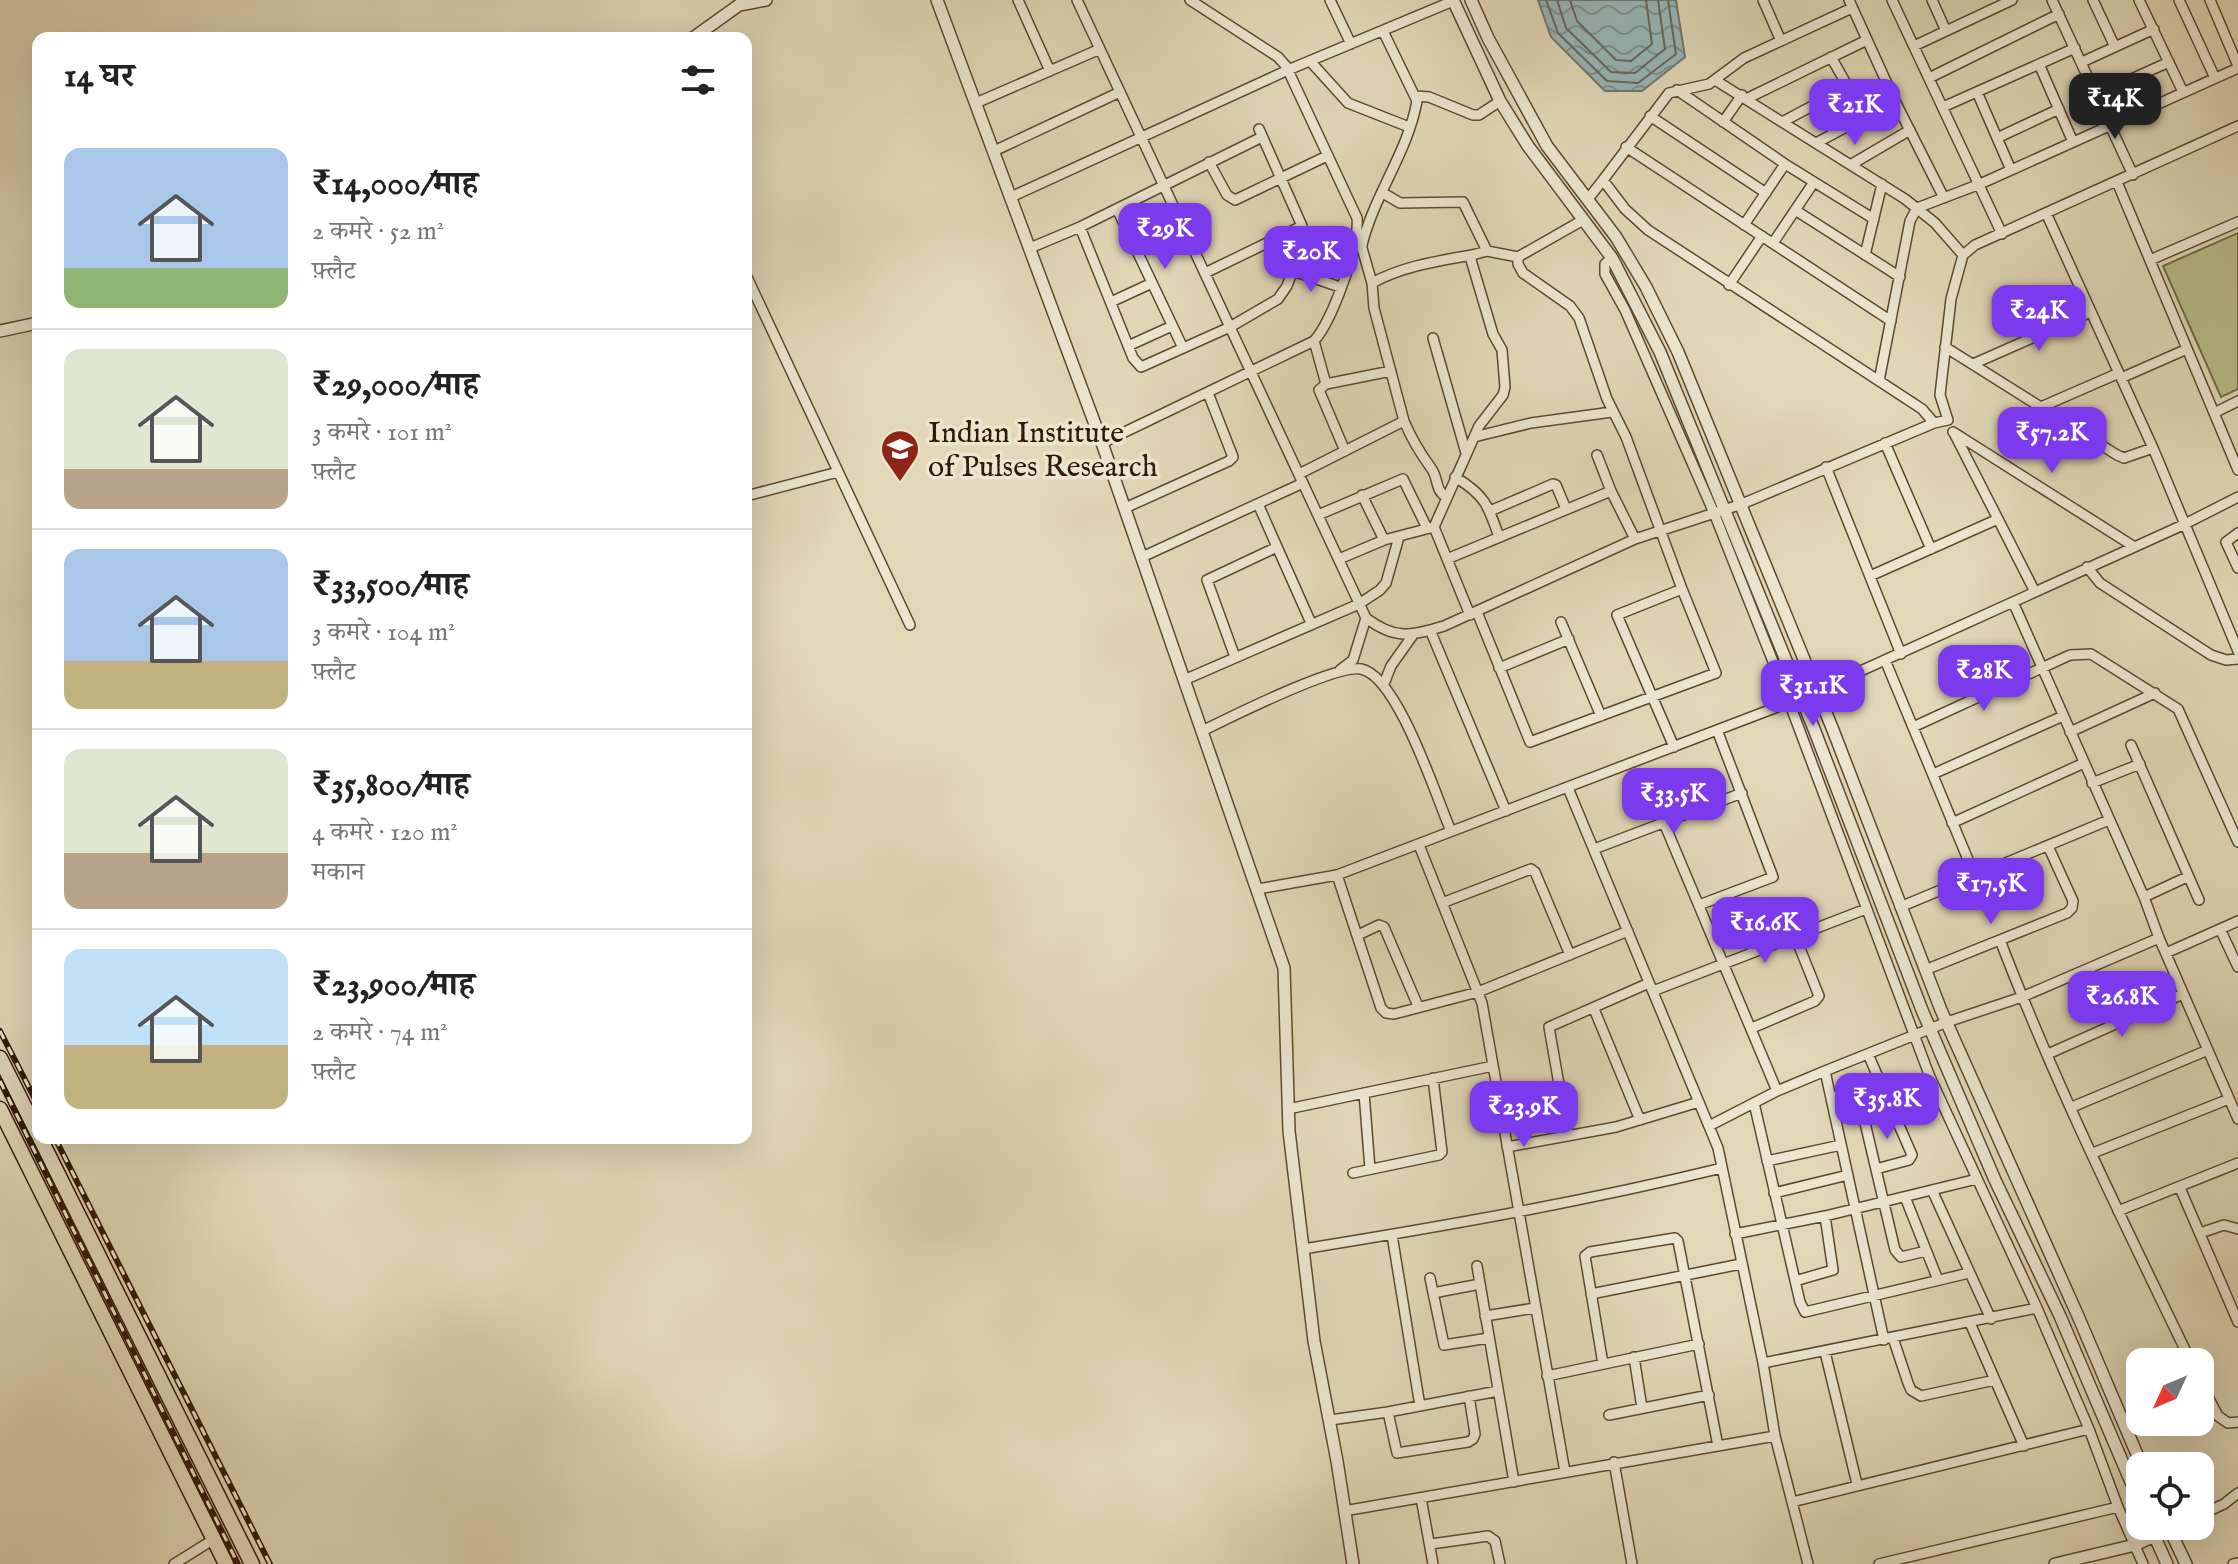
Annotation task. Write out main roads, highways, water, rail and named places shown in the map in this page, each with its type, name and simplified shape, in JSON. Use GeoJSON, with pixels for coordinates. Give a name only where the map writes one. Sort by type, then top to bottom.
{"type":"FeatureCollection","features":[{"type":"Feature","properties":{"kind":"highway"},"geometry":{"type":"LineString","coordinates":[[0,1058],[32,1122]]}},
{"type":"Feature","properties":{"kind":"highway"},"geometry":{"type":"LineString","coordinates":[[0,1109],[226,1564]]}},
{"type":"Feature","properties":{"kind":"highway"},"geometry":{"type":"LineString","coordinates":[[43,1144],[252,1564]]}},
{"type":"Feature","properties":{"kind":"highway"},"geometry":{"type":"LineString","coordinates":[[120,1351],[140,1340]]}},
{"type":"Feature","properties":{"kind":"water"},"geometry":{"type":"Polygon","coordinates":[[[1538,0],[1676,0],[1685,57],[1642,91],[1605,91],[1551,37],[1538,0]]]}},
{"type":"Feature","properties":{"kind":"railway"},"geometry":{"type":"LineString","coordinates":[[0,1031],[32,1093]]}},
{"type":"Feature","properties":{"kind":"railway"},"geometry":{"type":"LineString","coordinates":[[0,1081],[238,1564]]}},
{"type":"Feature","properties":{"kind":"railway"},"geometry":{"type":"LineString","coordinates":[[58,1144],[270,1564]]}},
{"type":"Feature","properties":{"kind":"place","name":"Indian Institute of Pulses Research"},"geometry":{"type":"Point","coordinates":[900,483]}}]}
